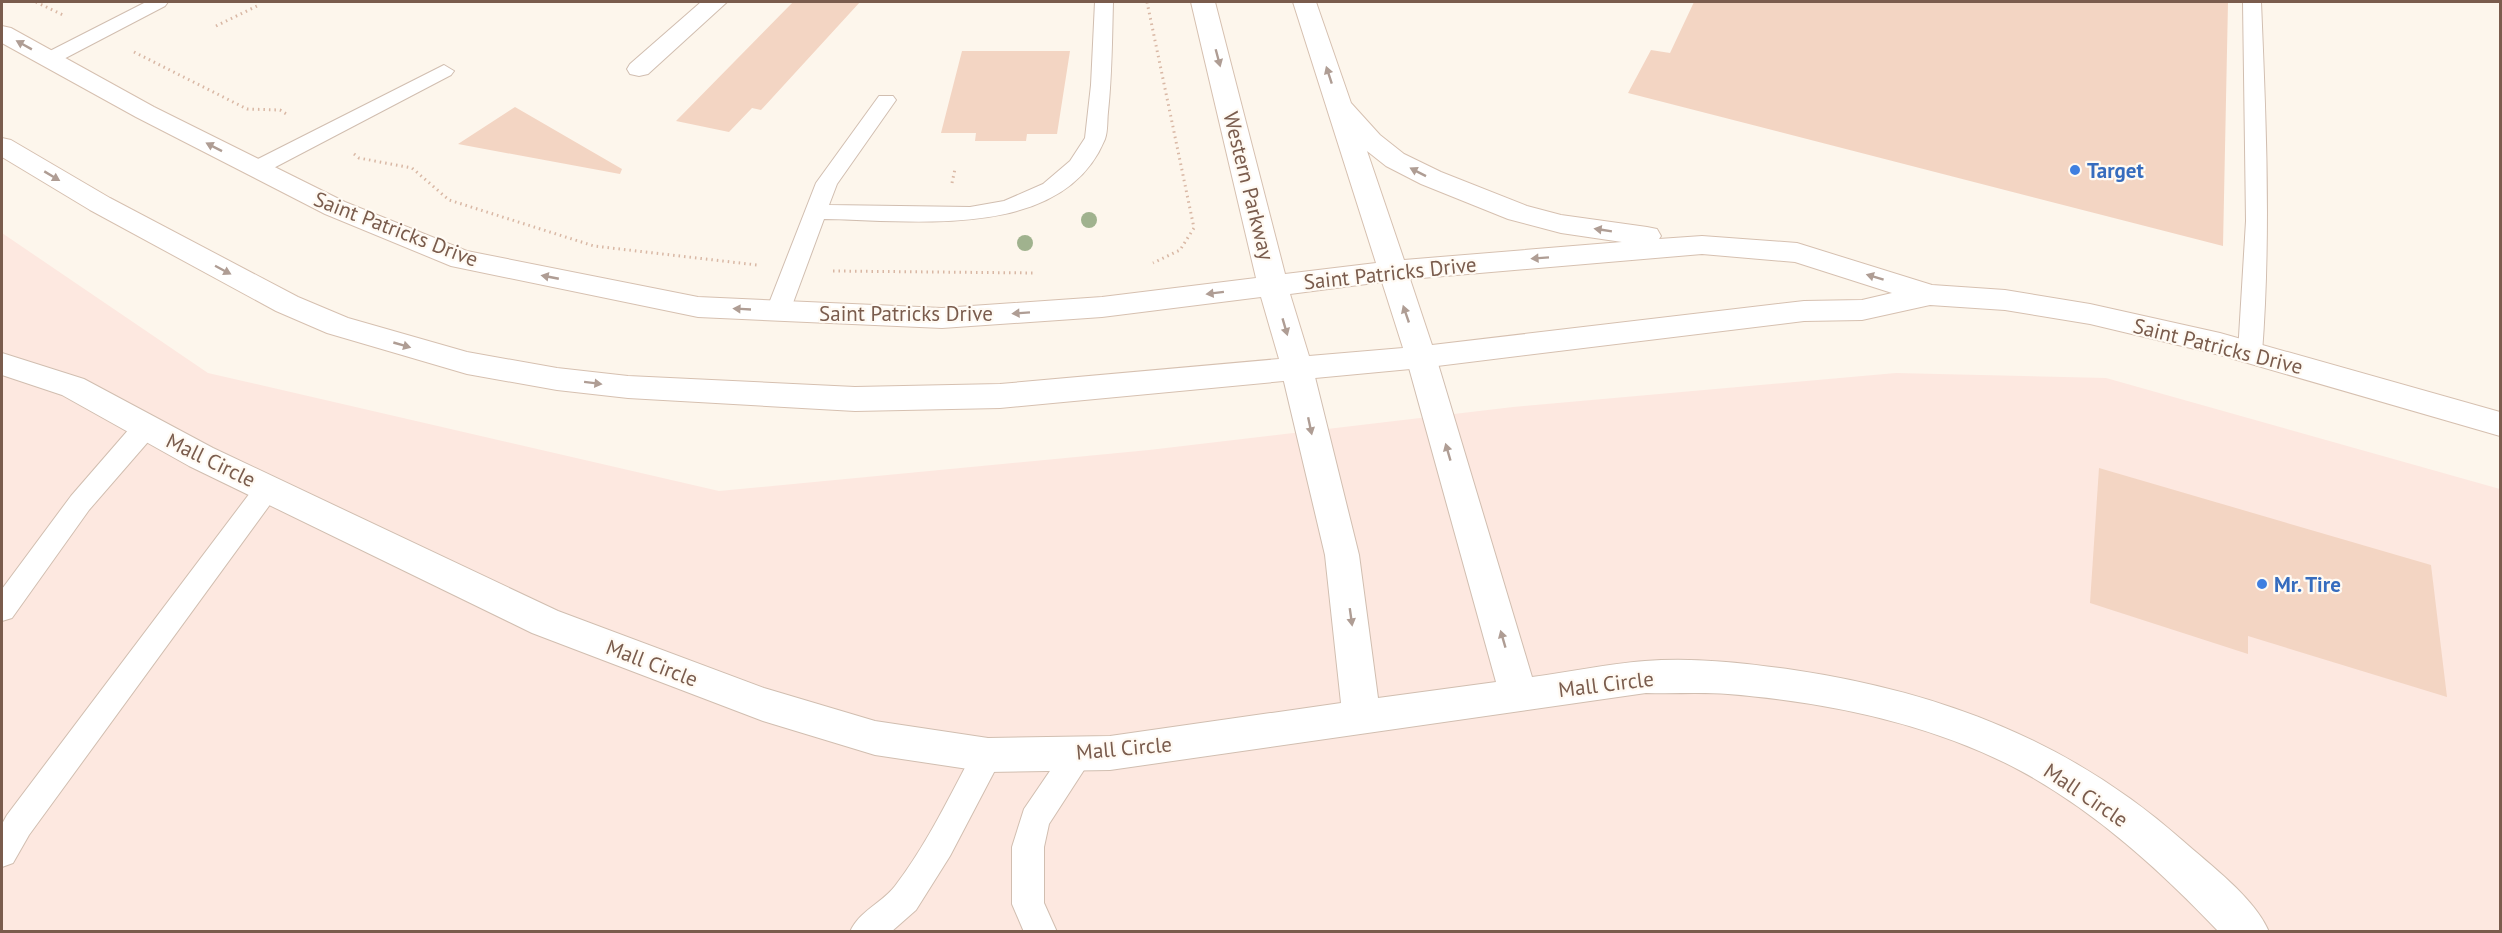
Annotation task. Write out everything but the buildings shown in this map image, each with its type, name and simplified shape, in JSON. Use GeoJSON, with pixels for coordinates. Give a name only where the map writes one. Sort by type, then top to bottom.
{"type":"FeatureCollection","features":[{"type":"Feature","properties":{"kind":"main road"},"geometry":{"type":"LineString","coordinates":[[639,69],[715,2]]}},
{"type":"Feature","properties":{"kind":"main road","name":"Western Parkway"},"geometry":{"type":"LineString","coordinates":[[1203,2],[1342,555],[1355,649],[1361,717]]}},
{"type":"Feature","properties":{"kind":"main road"},"geometry":{"type":"LineString","coordinates":[[1305,2],[1421,357],[1519,695]]}},
{"type":"Feature","properties":{"kind":"main road","name":"Saint Patricks Drive"},"geometry":{"type":"LineString","coordinates":[[2,33],[335,208],[461,259],[698,306],[942,318],[1102,307],[1391,270],[1702,245],[1797,253],[1931,295],[2005,300],[2090,314],[2250,353],[2500,424]]}},
{"type":"Feature","properties":{"kind":"main road"},"geometry":{"type":"LineString","coordinates":[[1338,104],[1371,141],[1395,160],[1431,178],[1518,213],[1562,224],[1702,245]]}},
{"type":"Feature","properties":{"kind":"main road","name":"Saint Patricks Drive"},"geometry":{"type":"LineString","coordinates":[[2,146],[100,204],[297,308],[338,326],[467,363],[557,379],[628,387],[855,399],[1000,396],[1421,357],[1804,310],[1862,309],[1931,295]]}},
{"type":"Feature","properties":{"kind":"main road","name":"Mall Circle"},"geometry":{"type":"LineString","coordinates":[[2,364],[73,387],[145,428],[545,622],[723,689],[875,738],[988,755],[1110,753],[1646,677],[1734,679],[1790,686],[1940,720],[2001,742],[2068,778],[2121,816],[2209,890],[2248,932]]}},
{"type":"Feature","properties":{"kind":"lane"},"geometry":{"type":"LineString","coordinates":[[49,59],[159,2]]}},
{"type":"Feature","properties":{"kind":"lane"},"geometry":{"type":"LineString","coordinates":[[817,212],[970,214],[1009,207],[1050,189],[1078,165],[1095,138],[1101,85],[1104,2]]}},
{"type":"Feature","properties":{"kind":"lane"},"geometry":{"type":"LineString","coordinates":[[2250,353],[2258,279],[2258,182],[2252,2]]}},
{"type":"Feature","properties":{"kind":"lane"},"geometry":{"type":"LineString","coordinates":[[257,168],[444,71]]}},
{"type":"Feature","properties":{"kind":"lane"},"geometry":{"type":"LineString","coordinates":[[778,311],[827,183],[886,100]]}},
{"type":"Feature","properties":{"kind":"lane"},"geometry":{"type":"LineString","coordinates":[[2,609],[80,503],[145,428]]}},
{"type":"Feature","properties":{"kind":"lane"},"geometry":{"type":"LineString","coordinates":[[2,852],[18,825],[268,488]]}},
{"type":"Feature","properties":{"kind":"lane"},"geometry":{"type":"LineString","coordinates":[[1041,932],[1029,904],[1028,847],[1035,819],[1080,753]]}},
{"type":"Feature","properties":{"kind":"lane"},"geometry":{"type":"LineString","coordinates":[[866,932],[905,899],[939,846],[988,755]]}},
{"type":"Feature","properties":{"kind":"path"},"geometry":{"type":"LineString","coordinates":[[36,2],[247,109],[280,110],[323,134],[359,158]]}},
{"type":"Feature","properties":{"kind":"path"},"geometry":{"type":"LineString","coordinates":[[216,26],[257,6]]}},
{"type":"Feature","properties":{"kind":"shaded area"},"geometry":{"type":"Polygon","coordinates":[[[2,233],[208,373],[719,491],[1149,450],[1513,407],[1896,373],[2106,378],[2500,489],[2500,931],[2,931],[2,233]]]}},
{"type":"Feature","properties":{"kind":"place","name":"Target"},"geometry":{"type":"Point","coordinates":[2075,170]}},
{"type":"Feature","properties":{"kind":"place","name":"Mr. Tire"},"geometry":{"type":"Point","coordinates":[2262,584]}}]}
